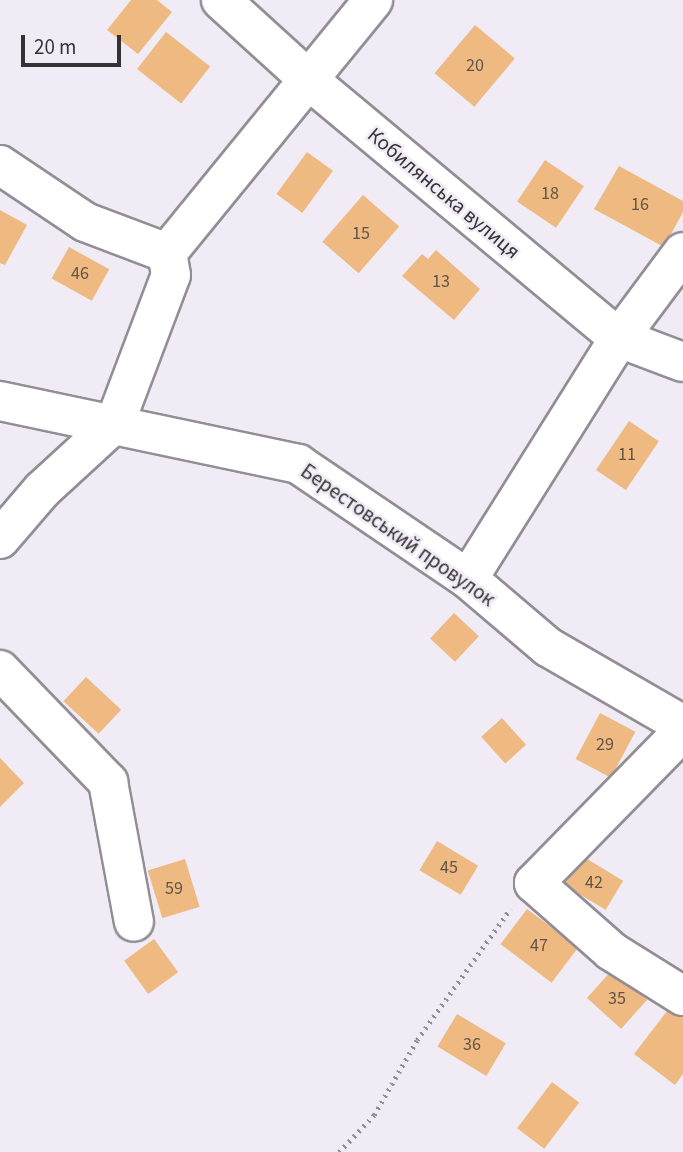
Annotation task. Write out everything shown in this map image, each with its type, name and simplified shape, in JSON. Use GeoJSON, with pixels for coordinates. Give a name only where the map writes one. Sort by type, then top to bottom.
{"type":"FeatureCollection","features":[{"type":"Feature","properties":{"kind":"street","name":"Кобилянська вулиця"},"geometry":{"type":"LineString","coordinates":[[221,0],[310,81],[619,338],[683,362]]}},
{"type":"Feature","properties":{"kind":"street"},"geometry":{"type":"LineString","coordinates":[[167,253],[310,81],[373,0]]}},
{"type":"Feature","properties":{"kind":"street"},"geometry":{"type":"LineString","coordinates":[[0,165],[85,222],[167,253]]}},
{"type":"Feature","properties":{"kind":"street"},"geometry":{"type":"LineString","coordinates":[[468,579],[619,338],[683,252]]}},
{"type":"Feature","properties":{"kind":"street"},"geometry":{"type":"LineString","coordinates":[[0,539],[42,490],[115,423],[171,275],[167,253]]}},
{"type":"Feature","properties":{"kind":"street","name":"Берестовський провулок"},"geometry":{"type":"LineString","coordinates":[[0,401],[115,423],[298,464],[468,579],[548,647],[683,725]]}},
{"type":"Feature","properties":{"kind":"street"},"geometry":{"type":"LineString","coordinates":[[0,670],[108,782],[134,922]]}},
{"type":"Feature","properties":{"kind":"street"},"geometry":{"type":"LineString","coordinates":[[683,731],[534,883],[611,951],[683,996]]}},
{"type":"Feature","properties":{"kind":"path"},"geometry":{"type":"LineString","coordinates":[[338,1152],[374,1115],[417,1040],[498,920],[534,883]]}},
{"type":"Feature","properties":{"kind":"building"},"geometry":{"type":"Polygon","coordinates":[[[131,0],[157,0],[172,12],[138,54],[107,30],[131,0]]]}},
{"type":"Feature","properties":{"kind":"building"},"geometry":{"type":"Polygon","coordinates":[[[475,25],[515,58],[474,107],[435,73],[475,25]]]}},
{"type":"Feature","properties":{"kind":"building"},"geometry":{"type":"Polygon","coordinates":[[[166,32],[210,66],[181,104],[137,69],[166,32]]]}},
{"type":"Feature","properties":{"kind":"building"},"geometry":{"type":"Polygon","coordinates":[[[307,152],[333,171],[302,213],[276,194],[307,152]]]}},
{"type":"Feature","properties":{"kind":"building"},"geometry":{"type":"Polygon","coordinates":[[[545,160],[584,186],[556,228],[517,201],[545,160]]]}},
{"type":"Feature","properties":{"kind":"building"},"geometry":{"type":"Polygon","coordinates":[[[619,166],[683,201],[683,212],[664,247],[594,209],[619,166]]]}},
{"type":"Feature","properties":{"kind":"building"},"geometry":{"type":"Polygon","coordinates":[[[363,195],[399,226],[359,273],[322,242],[363,195]]]}},
{"type":"Feature","properties":{"kind":"building"},"geometry":{"type":"Polygon","coordinates":[[[0,210],[27,225],[5,265],[0,263],[0,210]]]}},
{"type":"Feature","properties":{"kind":"building"},"geometry":{"type":"Polygon","coordinates":[[[69,247],[109,269],[92,301],[52,278],[69,247]]]}},
{"type":"Feature","properties":{"kind":"building"},"geometry":{"type":"Polygon","coordinates":[[[436,250],[480,289],[454,320],[402,276],[422,254],[428,259],[436,250]]]}},
{"type":"Feature","properties":{"kind":"building"},"geometry":{"type":"Polygon","coordinates":[[[629,421],[659,441],[626,490],[596,470],[629,421]]]}},
{"type":"Feature","properties":{"kind":"building"},"geometry":{"type":"Polygon","coordinates":[[[454,613],[479,636],[455,662],[430,639],[454,613]]]}},
{"type":"Feature","properties":{"kind":"building"},"geometry":{"type":"Polygon","coordinates":[[[86,677],[121,710],[99,734],[63,701],[86,677]]]}},
{"type":"Feature","properties":{"kind":"building"},"geometry":{"type":"Polygon","coordinates":[[[600,713],[635,732],[611,778],[576,759],[600,713]]]}},
{"type":"Feature","properties":{"kind":"building"},"geometry":{"type":"Polygon","coordinates":[[[502,718],[526,745],[505,763],[481,737],[502,718]]]}},
{"type":"Feature","properties":{"kind":"building"},"geometry":{"type":"Polygon","coordinates":[[[0,758],[24,783],[0,807],[0,758]]]}},
{"type":"Feature","properties":{"kind":"building"},"geometry":{"type":"Polygon","coordinates":[[[437,841],[478,866],[461,895],[419,870],[437,841]]]}},
{"type":"Feature","properties":{"kind":"building"},"geometry":{"type":"Polygon","coordinates":[[[582,856],[623,881],[606,910],[564,885],[582,856]]]}},
{"type":"Feature","properties":{"kind":"building"},"geometry":{"type":"Polygon","coordinates":[[[185,859],[200,907],[162,918],[148,870],[185,859]]]}},
{"type":"Feature","properties":{"kind":"building"},"geometry":{"type":"Polygon","coordinates":[[[527,909],[578,948],[552,983],[501,944],[527,909]]]}},
{"type":"Feature","properties":{"kind":"building"},"geometry":{"type":"Polygon","coordinates":[[[154,939],[178,972],[148,994],[124,961],[154,939]]]}},
{"type":"Feature","properties":{"kind":"building"},"geometry":{"type":"Polygon","coordinates":[[[613,969],[647,1000],[621,1029],[587,998],[613,969]]]}},
{"type":"Feature","properties":{"kind":"building"},"geometry":{"type":"Polygon","coordinates":[[[674,1002],[683,1009],[683,1074],[675,1085],[634,1054],[674,1002]]]}},
{"type":"Feature","properties":{"kind":"building"},"geometry":{"type":"Polygon","coordinates":[[[457,1014],[506,1043],[486,1076],[437,1047],[457,1014]]]}},
{"type":"Feature","properties":{"kind":"building"},"geometry":{"type":"Polygon","coordinates":[[[552,1082],[579,1102],[544,1149],[517,1128],[552,1082]]]}}]}
